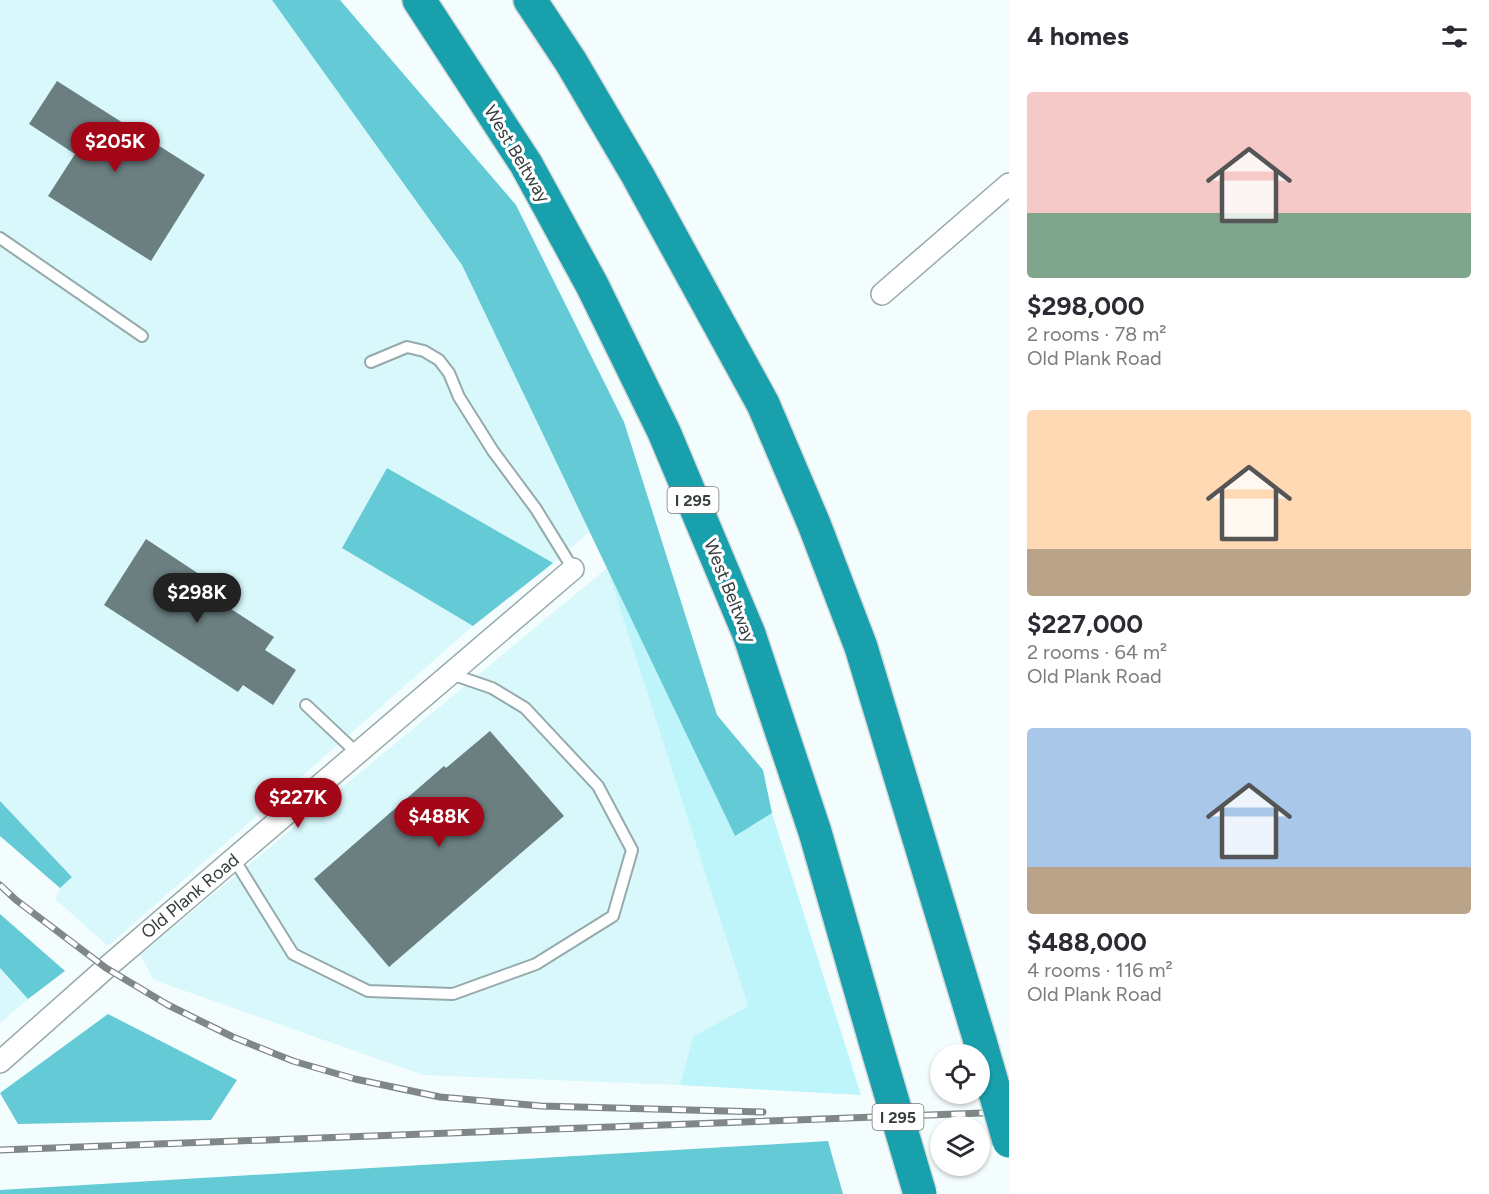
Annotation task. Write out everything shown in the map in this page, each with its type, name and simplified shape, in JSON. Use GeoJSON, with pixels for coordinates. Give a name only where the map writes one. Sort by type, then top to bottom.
{"type":"FeatureCollection","features":[{"type":"Feature","properties":{"kind":"highway","name":"West Beltway"},"geometry":{"type":"LineString","coordinates":[[420,0],[526,164],[592,285],[664,432],[749,634],[815,832],[920,1194]]}},
{"type":"Feature","properties":{"kind":"highway"},"geometry":{"type":"LineString","coordinates":[[530,0],[571,62],[638,176],[763,404],[814,524],[861,647],[981,1041],[1009,1141]]}},
{"type":"Feature","properties":{"kind":"street"},"geometry":{"type":"LineString","coordinates":[[882,294],[1009,184]]}},
{"type":"Feature","properties":{"kind":"street","name":"Old Plank Road"},"geometry":{"type":"LineString","coordinates":[[0,1062],[449,673],[573,569]]}},
{"type":"Feature","properties":{"kind":"lane"},"geometry":{"type":"LineString","coordinates":[[0,238],[142,336]]}},
{"type":"Feature","properties":{"kind":"lane"},"geometry":{"type":"LineString","coordinates":[[371,362],[407,347],[424,351],[439,360],[492,451],[536,508],[573,569]]}},
{"type":"Feature","properties":{"kind":"lane"},"geometry":{"type":"LineString","coordinates":[[234,859],[293,954],[368,991],[453,994],[536,964],[613,916],[632,850],[598,786],[525,708],[492,688],[449,673]]}},
{"type":"Feature","properties":{"kind":"lane"},"geometry":{"type":"LineString","coordinates":[[306,705],[357,753]]}},
{"type":"Feature","properties":{"kind":"shaded area"},"geometry":{"type":"Polygon","coordinates":[[[0,0],[272,0],[462,265],[589,532],[553,563],[387,468],[342,548],[473,626],[108,946],[55,899],[60,888],[72,876],[0,801],[0,0]]]}},
{"type":"Feature","properties":{"kind":"shaded area"},"geometry":{"type":"Polygon","coordinates":[[[272,0],[340,0],[516,205],[624,422],[717,715],[763,770],[772,813],[735,836],[462,265],[272,0]]]}},
{"type":"Feature","properties":{"kind":"shaded area"},"geometry":{"type":"Polygon","coordinates":[[[387,468],[553,563],[473,626],[342,548],[387,468]]]}},
{"type":"Feature","properties":{"kind":"shaded area"},"geometry":{"type":"Polygon","coordinates":[[[607,568],[748,1006],[693,1037],[680,1085],[423,1075],[154,980],[140,955],[607,568]]]}},
{"type":"Feature","properties":{"kind":"shaded area"},"geometry":{"type":"Polygon","coordinates":[[[607,568],[735,836],[772,813],[861,1095],[680,1085],[693,1037],[748,1006],[607,568]]]}},
{"type":"Feature","properties":{"kind":"shaded area"},"geometry":{"type":"Polygon","coordinates":[[[0,801],[72,877],[60,888],[0,836],[0,801]]]}},
{"type":"Feature","properties":{"kind":"shaded area"},"geometry":{"type":"Polygon","coordinates":[[[0,914],[65,971],[28,999],[0,968],[0,914]]]}},
{"type":"Feature","properties":{"kind":"shaded area"},"geometry":{"type":"Polygon","coordinates":[[[0,968],[28,999],[0,1023],[0,968]]]}},
{"type":"Feature","properties":{"kind":"shaded area"},"geometry":{"type":"Polygon","coordinates":[[[108,1014],[237,1080],[211,1120],[18,1124],[0,1093],[108,1014]]]}},
{"type":"Feature","properties":{"kind":"shaded area"},"geometry":{"type":"Polygon","coordinates":[[[828,1141],[843,1194],[0,1194],[0,1190],[828,1141]]]}},
{"type":"Feature","properties":{"kind":"building"},"geometry":{"type":"Polygon","coordinates":[[[57,81],[205,175],[151,261],[48,196],[75,154],[29,124],[57,81]]]}},
{"type":"Feature","properties":{"kind":"building"},"geometry":{"type":"Polygon","coordinates":[[[146,539],[202,576],[196,586],[274,637],[265,650],[296,670],[273,705],[243,685],[238,692],[104,605],[146,539]]]}},
{"type":"Feature","properties":{"kind":"building"},"geometry":{"type":"Polygon","coordinates":[[[490,731],[564,816],[389,967],[314,879],[444,766],[446,768],[490,731]]]}},
{"type":"Feature","properties":{"kind":"railway"},"geometry":{"type":"LineString","coordinates":[[0,885],[16,900],[106,968],[168,1005],[233,1037],[293,1061],[355,1079],[440,1097],[541,1106],[763,1112]]}},
{"type":"Feature","properties":{"kind":"railway"},"geometry":{"type":"LineString","coordinates":[[0,1150],[1009,1112]]}}]}
